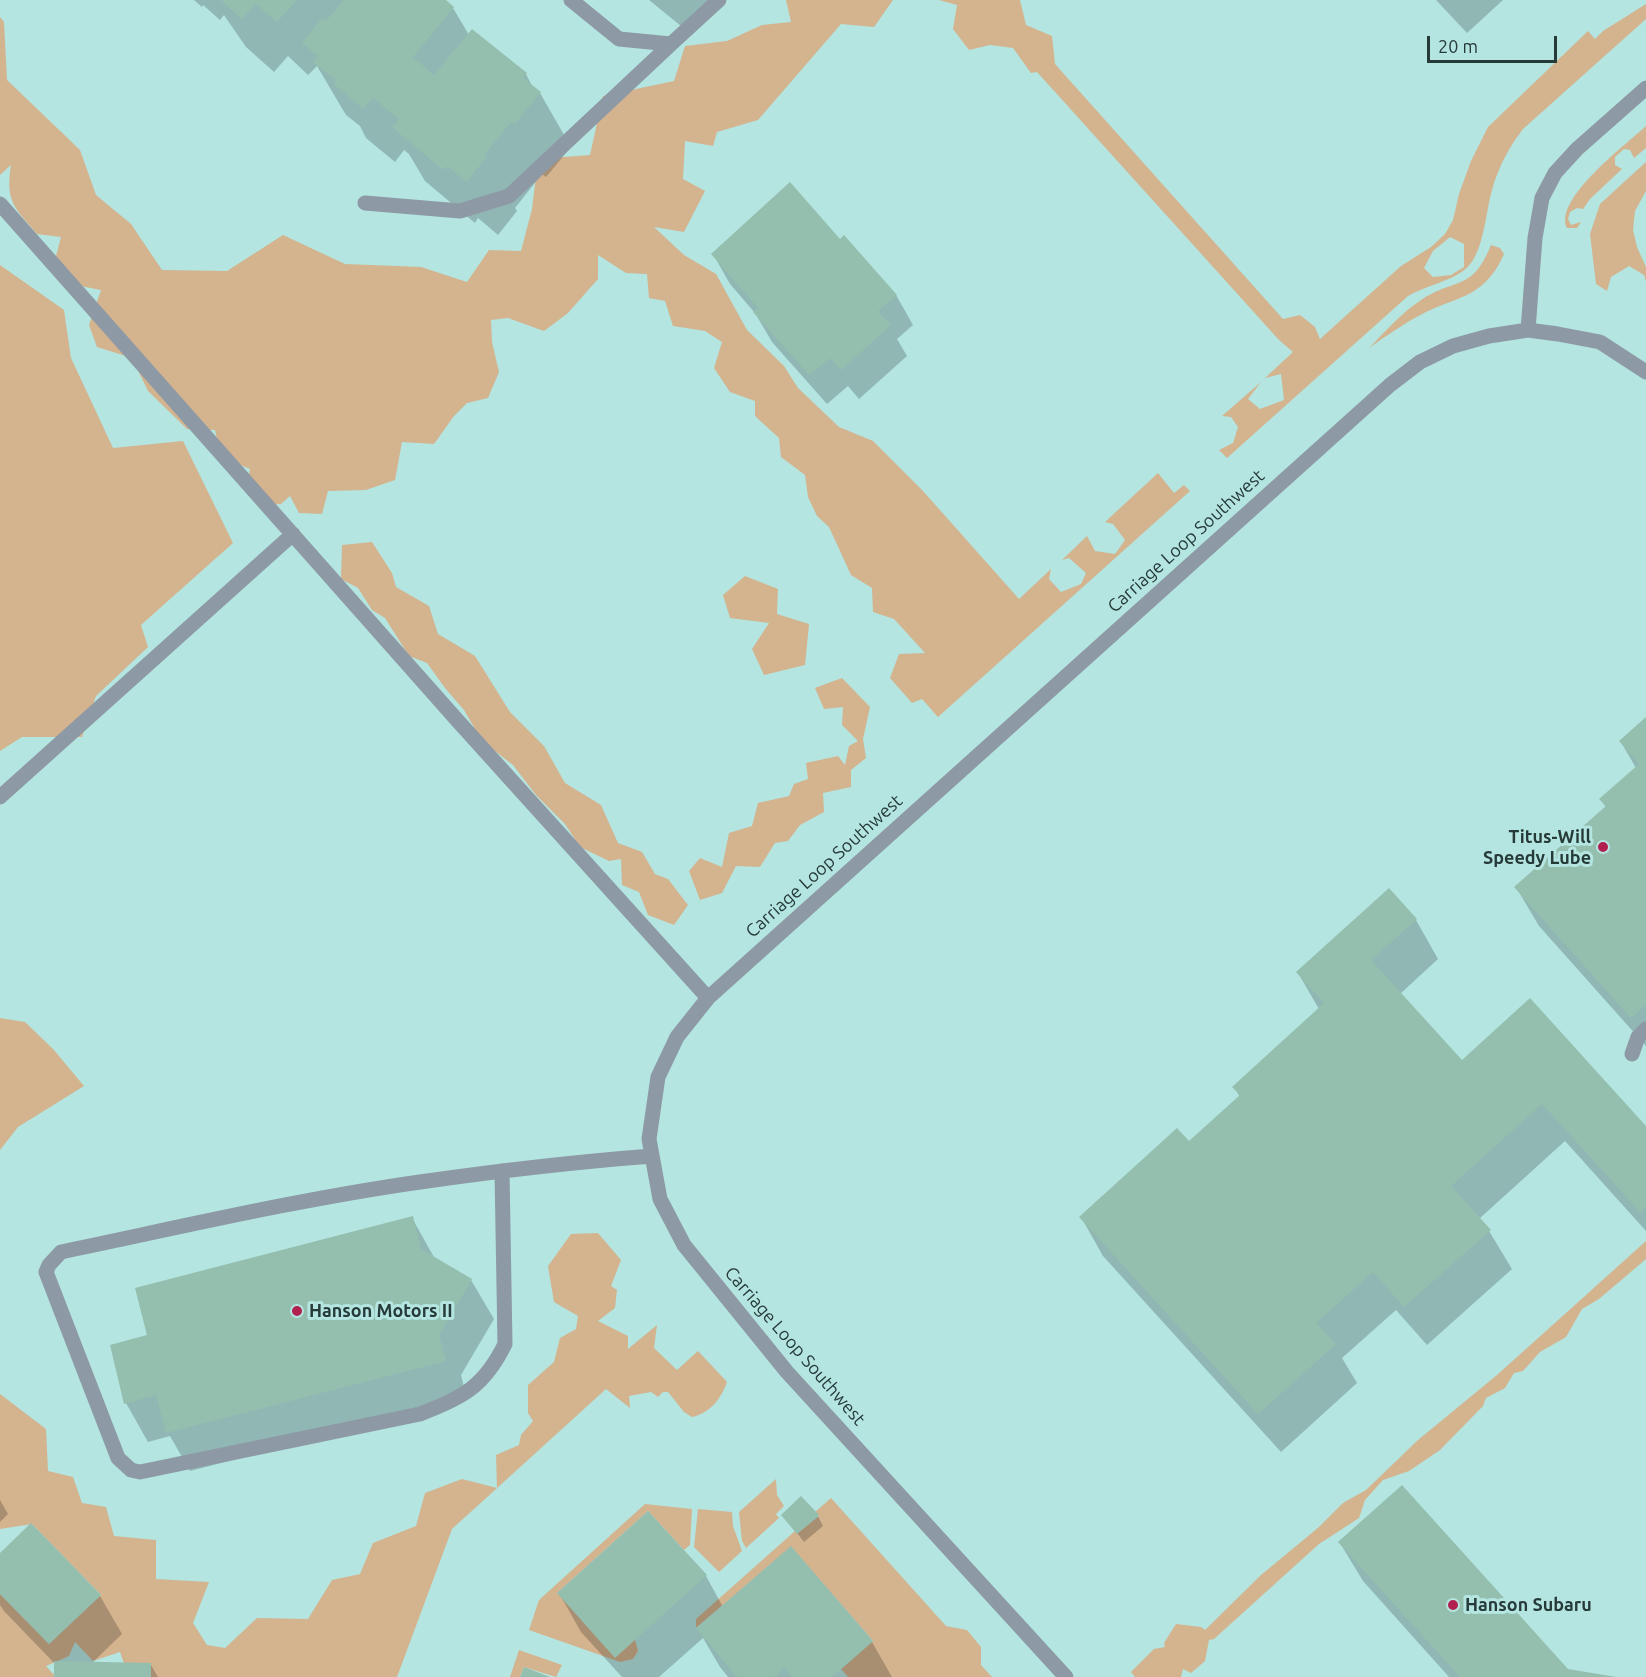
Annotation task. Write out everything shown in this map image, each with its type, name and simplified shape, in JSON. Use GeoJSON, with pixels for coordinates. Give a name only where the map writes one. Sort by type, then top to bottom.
{"type":"FeatureCollection","features":[{"type":"Feature","properties":{"kind":"street"},"geometry":{"type":"LineString","coordinates":[[571,0],[619,39],[671,44]]}},
{"type":"Feature","properties":{"kind":"street"},"geometry":{"type":"LineString","coordinates":[[365,203],[460,211],[508,196],[719,0]]}},
{"type":"Feature","properties":{"kind":"street"},"geometry":{"type":"LineString","coordinates":[[1528,330],[1535,238],[1542,198],[1555,173],[1577,149],[1646,88]]}},
{"type":"Feature","properties":{"kind":"street"},"geometry":{"type":"LineString","coordinates":[[0,204],[457,720],[708,998]]}},
{"type":"Feature","properties":{"kind":"street","name":"Carriage Loop Southwest"},"geometry":{"type":"LineString","coordinates":[[1066,1677],[787,1372],[684,1245],[660,1199],[649,1139],[658,1077],[677,1037],[708,998],[1390,385],[1420,362],[1453,346],[1489,336],[1528,330],[1600,342],[1646,372]]}},
{"type":"Feature","properties":{"kind":"street"},"geometry":{"type":"LineString","coordinates":[[0,797],[293,534]]}},
{"type":"Feature","properties":{"kind":"street"},"geometry":{"type":"LineString","coordinates":[[1632,1054],[1638,1037],[1646,1029]]}},
{"type":"Feature","properties":{"kind":"street"},"geometry":{"type":"LineString","coordinates":[[502,1171],[505,1344],[495,1364],[476,1386],[451,1402],[420,1414],[140,1472],[131,1470],[118,1458],[46,1272],[49,1265],[62,1252],[327,1198],[418,1182],[502,1171],[652,1156]]}},
{"type":"Feature","properties":{"kind":"shaded area"},"geometry":{"type":"Polygon","coordinates":[[[786,0],[893,0],[874,27],[841,24],[758,120],[717,132],[713,146],[685,141],[683,179],[705,191],[684,232],[654,227],[684,255],[716,274],[747,330],[784,366],[798,388],[839,427],[873,441],[923,491],[1019,599],[1051,569],[1049,579],[1061,592],[1081,584],[1086,573],[1069,558],[1062,560],[1087,536],[1095,551],[1115,554],[1125,540],[1113,524],[1105,522],[1158,473],[1174,493],[1184,485],[1190,491],[938,717],[922,699],[912,703],[890,678],[899,654],[925,653],[894,619],[873,612],[872,588],[851,575],[829,527],[817,516],[808,497],[805,475],[781,457],[779,438],[755,416],[755,401],[730,392],[714,368],[722,342],[705,331],[673,326],[665,301],[649,298],[647,274],[626,273],[598,255],[598,279],[568,313],[544,331],[508,318],[491,320],[492,342],[499,372],[488,398],[467,403],[454,416],[434,444],[402,442],[395,480],[366,490],[328,491],[322,514],[299,513],[290,496],[281,504],[260,505],[246,488],[250,469],[221,457],[215,430],[187,429],[148,391],[132,358],[97,347],[89,325],[101,290],[60,282],[56,256],[61,237],[37,234],[14,204],[9,188],[11,165],[0,175],[0,17],[4,22],[7,80],[80,150],[96,195],[131,224],[162,270],[227,271],[283,235],[345,264],[421,267],[467,282],[489,250],[521,251],[532,209],[538,159],[590,155],[603,96],[674,81],[685,46],[727,41],[762,25],[791,22],[786,0]]]}},
{"type":"Feature","properties":{"kind":"shaded area"},"geometry":{"type":"Polygon","coordinates":[[[939,0],[1020,0],[1026,25],[1052,36],[1055,64],[1283,319],[1300,315],[1315,327],[1320,339],[1401,266],[1431,247],[1445,234],[1453,220],[1459,194],[1471,161],[1488,127],[1588,31],[1595,39],[1603,31],[1646,4],[1646,19],[1523,129],[1497,174],[1480,246],[1470,264],[1457,275],[1408,296],[1227,458],[1219,450],[1233,443],[1238,427],[1231,417],[1222,416],[1261,382],[1248,399],[1260,409],[1284,400],[1281,374],[1265,378],[1293,352],[1279,340],[1037,72],[1031,73],[1013,48],[990,45],[969,50],[953,29],[957,5],[939,0]],[[1450,237],[1433,251],[1424,268],[1433,277],[1451,275],[1464,267],[1464,244],[1450,237]]]}},
{"type":"Feature","properties":{"kind":"shaded area"},"geometry":{"type":"Polygon","coordinates":[[[1646,126],[1646,148],[1634,158],[1630,150],[1624,149],[1615,157],[1615,165],[1622,169],[1590,199],[1583,209],[1577,208],[1570,212],[1568,219],[1571,225],[1581,222],[1577,228],[1567,228],[1566,216],[1571,202],[1581,188],[1594,173],[1646,126]]]}},
{"type":"Feature","properties":{"kind":"shaded area"},"geometry":{"type":"Polygon","coordinates":[[[1646,162],[1646,191],[1635,211],[1633,230],[1637,247],[1646,267],[1646,282],[1644,275],[1629,266],[1611,277],[1607,291],[1596,284],[1590,234],[1600,204],[1646,162]]]}},
{"type":"Feature","properties":{"kind":"shaded area"},"geometry":{"type":"Polygon","coordinates":[[[1491,245],[1500,248],[1504,254],[1489,279],[1480,287],[1417,317],[1369,348],[1393,323],[1421,300],[1470,277],[1484,260],[1491,245]]]}},
{"type":"Feature","properties":{"kind":"shaded area"},"geometry":{"type":"Polygon","coordinates":[[[0,265],[64,310],[71,358],[113,448],[183,441],[233,543],[141,625],[148,647],[96,696],[82,737],[22,737],[0,751],[0,265]]]}},
{"type":"Feature","properties":{"kind":"shaded area"},"geometry":{"type":"Polygon","coordinates":[[[372,542],[392,573],[396,587],[429,606],[438,634],[475,656],[510,712],[544,746],[565,783],[601,805],[618,843],[642,852],[655,874],[668,879],[688,905],[674,925],[648,915],[639,892],[622,885],[621,859],[609,861],[580,847],[565,824],[536,795],[513,765],[482,741],[464,710],[427,663],[409,656],[385,618],[372,610],[358,588],[341,579],[342,545],[372,542]]]}},
{"type":"Feature","properties":{"kind":"shaded area"},"geometry":{"type":"Polygon","coordinates":[[[745,576],[778,589],[777,614],[809,624],[805,665],[764,675],[752,649],[769,623],[730,618],[723,595],[745,576]]]}},
{"type":"Feature","properties":{"kind":"shaded area"},"geometry":{"type":"Polygon","coordinates":[[[842,678],[870,707],[863,739],[866,758],[851,770],[851,787],[823,793],[824,812],[800,825],[788,841],[775,843],[760,867],[736,866],[722,893],[700,900],[689,871],[700,858],[722,867],[729,833],[752,826],[758,803],[789,796],[794,784],[808,779],[806,763],[838,756],[845,765],[849,746],[858,741],[842,725],[843,707],[824,709],[815,688],[842,678]]]}},
{"type":"Feature","properties":{"kind":"shaded area"},"geometry":{"type":"Polygon","coordinates":[[[0,1018],[25,1022],[53,1049],[84,1086],[18,1127],[0,1150],[0,1018]]]}},
{"type":"Feature","properties":{"kind":"shaded area"},"geometry":{"type":"Polygon","coordinates":[[[598,1233],[621,1260],[611,1286],[617,1290],[615,1308],[598,1321],[628,1336],[628,1349],[657,1325],[654,1348],[677,1370],[698,1351],[727,1382],[725,1388],[709,1409],[692,1417],[684,1412],[668,1392],[663,1392],[658,1397],[651,1392],[629,1396],[630,1408],[606,1389],[452,1529],[397,1677],[135,1677],[127,1672],[120,1652],[93,1661],[75,1642],[69,1656],[46,1666],[56,1677],[0,1677],[0,1594],[49,1644],[101,1595],[32,1524],[0,1529],[0,1394],[46,1429],[48,1471],[73,1477],[82,1503],[106,1507],[114,1536],[156,1540],[156,1579],[209,1582],[193,1623],[207,1645],[225,1648],[257,1618],[308,1619],[332,1580],[360,1574],[373,1543],[416,1526],[425,1493],[462,1479],[497,1488],[496,1455],[519,1445],[521,1435],[533,1421],[528,1413],[528,1385],[554,1362],[560,1338],[576,1329],[578,1316],[554,1302],[548,1266],[571,1234],[598,1233]]]}},
{"type":"Feature","properties":{"kind":"shaded area"},"geometry":{"type":"Polygon","coordinates":[[[1646,1241],[1646,1259],[1599,1299],[1582,1309],[1566,1337],[1540,1352],[1523,1371],[1514,1373],[1505,1388],[1486,1398],[1483,1406],[1440,1450],[1409,1471],[1383,1480],[1365,1500],[1359,1518],[1319,1544],[1214,1639],[1209,1640],[1205,1661],[1191,1673],[1183,1669],[1181,1677],[1135,1677],[1131,1672],[1154,1649],[1165,1647],[1164,1643],[1176,1624],[1201,1627],[1205,1630],[1261,1575],[1319,1527],[1343,1503],[1366,1490],[1418,1440],[1497,1375],[1646,1241]]]}},
{"type":"Feature","properties":{"kind":"shaded area"},"geometry":{"type":"Polygon","coordinates":[[[776,1479],[777,1495],[784,1506],[776,1514],[779,1518],[746,1548],[742,1541],[739,1512],[776,1479]]]}},
{"type":"Feature","properties":{"kind":"shaded area"},"geometry":{"type":"Polygon","coordinates":[[[831,1498],[946,1626],[967,1630],[981,1647],[981,1665],[992,1677],[848,1677],[841,1669],[873,1641],[791,1547],[696,1628],[696,1619],[795,1531],[798,1533],[819,1516],[815,1512],[831,1498]]]}},
{"type":"Feature","properties":{"kind":"shaded area"},"geometry":{"type":"Polygon","coordinates":[[[645,1504],[692,1509],[690,1545],[684,1550],[648,1511],[557,1593],[635,1640],[638,1651],[633,1659],[620,1662],[529,1630],[539,1600],[645,1504]]]}},
{"type":"Feature","properties":{"kind":"shaded area"},"geometry":{"type":"Polygon","coordinates":[[[698,1509],[732,1512],[733,1526],[742,1551],[719,1572],[694,1547],[698,1509]]]}},
{"type":"Feature","properties":{"kind":"shaded area"},"geometry":{"type":"Polygon","coordinates":[[[519,1650],[562,1665],[556,1677],[524,1667],[520,1677],[510,1677],[519,1650]]]}},
{"type":"Feature","properties":{"kind":"building"},"geometry":{"type":"Polygon","coordinates":[[[221,0],[297,0],[277,22],[256,4],[242,19],[221,0]]]}},
{"type":"Feature","properties":{"kind":"building"},"geometry":{"type":"Polygon","coordinates":[[[344,0],[446,0],[454,7],[413,57],[434,75],[472,29],[527,73],[523,78],[541,92],[515,124],[511,122],[485,154],[487,156],[467,182],[447,166],[443,170],[392,127],[399,119],[373,98],[363,109],[334,84],[336,80],[313,62],[318,56],[302,43],[322,18],[326,21],[344,0]]]}},
{"type":"Feature","properties":{"kind":"building"},"geometry":{"type":"Polygon","coordinates":[[[790,182],[840,239],[844,235],[897,295],[878,311],[891,325],[841,370],[830,358],[809,375],[753,312],[758,308],[711,254],[790,182]]]}},
{"type":"Feature","properties":{"kind":"building","name":"Titus-Will Speedy Lube"},"geometry":{"type":"Polygon","coordinates":[[[1646,717],[1646,1005],[1631,1018],[1514,887],[1606,806],[1599,799],[1639,764],[1619,741],[1646,717]]]}},
{"type":"Feature","properties":{"kind":"building"},"geometry":{"type":"Polygon","coordinates":[[[1389,888],[1417,919],[1371,960],[1462,1060],[1530,998],[1646,1126],[1646,1207],[1640,1212],[1542,1104],[1451,1186],[1491,1230],[1404,1307],[1373,1272],[1316,1323],[1336,1344],[1258,1414],[1079,1217],[1177,1128],[1189,1141],[1240,1095],[1232,1087],[1324,1003],[1296,972],[1389,888]]]}},
{"type":"Feature","properties":{"kind":"building","name":"Hanson Motors II"},"geometry":{"type":"Polygon","coordinates":[[[413,1216],[421,1249],[472,1279],[439,1335],[446,1361],[166,1433],[156,1395],[124,1404],[110,1345],[147,1335],[135,1288],[413,1216]]]}},
{"type":"Feature","properties":{"kind":"building","name":"Hanson Subaru"},"geometry":{"type":"Polygon","coordinates":[[[1402,1485],[1568,1669],[1616,1677],[1460,1677],[1338,1542],[1402,1485]]]}},
{"type":"Feature","properties":{"kind":"building"},"geometry":{"type":"Polygon","coordinates":[[[801,1496],[819,1515],[797,1534],[781,1515],[801,1496]]]}},
{"type":"Feature","properties":{"kind":"building"},"geometry":{"type":"Polygon","coordinates":[[[648,1511],[707,1575],[615,1658],[557,1593],[648,1511]]]}},
{"type":"Feature","properties":{"kind":"building"},"geometry":{"type":"Polygon","coordinates":[[[31,1523],[101,1595],[49,1644],[0,1594],[0,1553],[31,1523]]]}},
{"type":"Feature","properties":{"kind":"building"},"geometry":{"type":"Polygon","coordinates":[[[791,1546],[873,1641],[832,1677],[792,1677],[784,1668],[775,1677],[737,1677],[696,1628],[791,1546]]]}},
{"type":"Feature","properties":{"kind":"building"},"geometry":{"type":"Polygon","coordinates":[[[54,1661],[151,1663],[151,1677],[54,1677],[54,1661]]]}},
{"type":"Feature","properties":{"kind":"building"},"geometry":{"type":"Polygon","coordinates":[[[524,1667],[550,1677],[520,1677],[524,1667]]]}},
{"type":"Feature","properties":{"kind":"place","name":"Titus-Will Speedy Lube"},"geometry":{"type":"Point","coordinates":[1603,847]}},
{"type":"Feature","properties":{"kind":"place","name":"Hanson Motors II"},"geometry":{"type":"Point","coordinates":[297,1311]}},
{"type":"Feature","properties":{"kind":"place","name":"Hanson Subaru"},"geometry":{"type":"Point","coordinates":[1453,1605]}}]}
